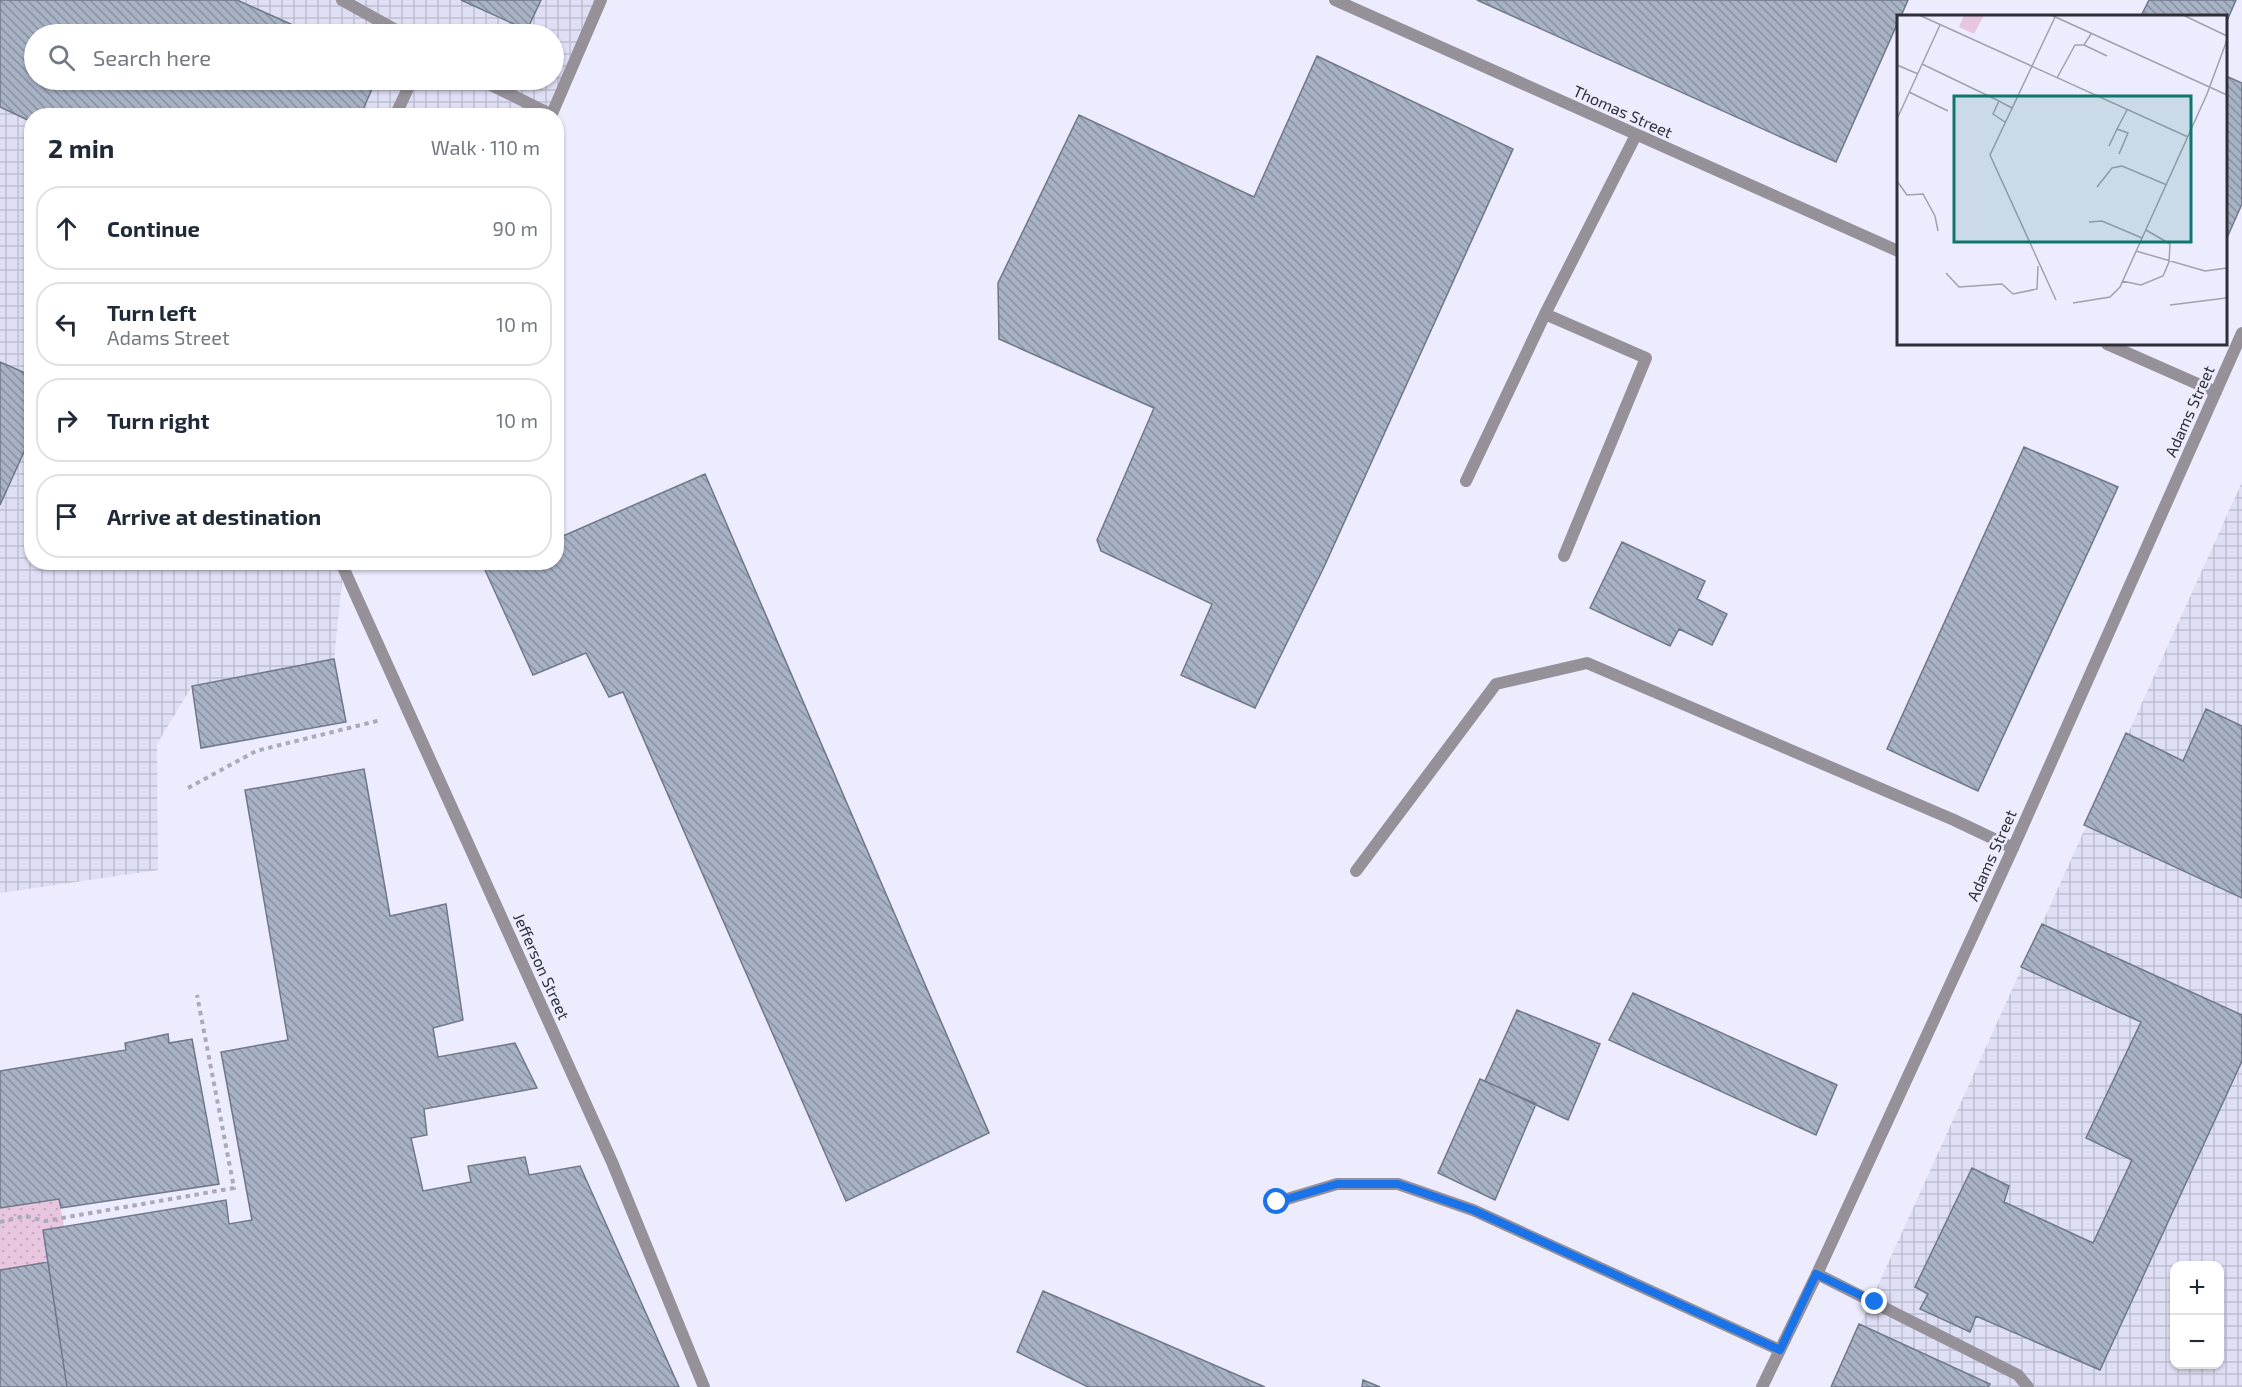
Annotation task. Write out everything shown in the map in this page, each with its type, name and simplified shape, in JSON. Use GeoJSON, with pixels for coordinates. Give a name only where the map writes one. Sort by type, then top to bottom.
{"type":"FeatureCollection","features":[{"type":"Feature","properties":{"kind":"street"},"geometry":{"type":"LineString","coordinates":[[342,0],[385,24]]}},
{"type":"Feature","properties":{"kind":"street"},"geometry":{"type":"LineString","coordinates":[[564,87],[601,0]]}},
{"type":"Feature","properties":{"kind":"street","name":"Thomas Street"},"geometry":{"type":"LineString","coordinates":[[1335,0],[1897,250]]}},
{"type":"Feature","properties":{"kind":"street"},"geometry":{"type":"LineString","coordinates":[[399,108],[407,90]]}},
{"type":"Feature","properties":{"kind":"street"},"geometry":{"type":"LineString","coordinates":[[501,90],[538,108]]}},
{"type":"Feature","properties":{"kind":"street"},"geometry":{"type":"LineString","coordinates":[[555,108],[563,90]]}},
{"type":"Feature","properties":{"kind":"street"},"geometry":{"type":"LineString","coordinates":[[1466,481],[1545,314],[1636,135]]}},
{"type":"Feature","properties":{"kind":"street"},"geometry":{"type":"LineString","coordinates":[[1545,314],[1646,358],[1564,556]]}},
{"type":"Feature","properties":{"kind":"street","name":"Adams Street"},"geometry":{"type":"LineString","coordinates":[[1762,1387],[2013,848],[2242,333]]}},
{"type":"Feature","properties":{"kind":"street"},"geometry":{"type":"LineString","coordinates":[[2109,345],[2216,392]]}},
{"type":"Feature","properties":{"kind":"street","name":"Jefferson Street"},"geometry":{"type":"LineString","coordinates":[[344,570],[612,1162],[704,1387]]}},
{"type":"Feature","properties":{"kind":"street"},"geometry":{"type":"LineString","coordinates":[[1356,871],[1496,684],[1587,663],[1954,820],[2013,848]]}},
{"type":"Feature","properties":{"kind":"street"},"geometry":{"type":"LineString","coordinates":[[1277,1202],[1337,1184],[1398,1184],[1473,1210],[1780,1350]]}},
{"type":"Feature","properties":{"kind":"street"},"geometry":{"type":"LineString","coordinates":[[1816,1274],[2018,1375],[2028,1387]]}},
{"type":"Feature","properties":{"kind":"path"},"geometry":{"type":"LineString","coordinates":[[188,788],[256,751],[410,713]]}},
{"type":"Feature","properties":{"kind":"path"},"geometry":{"type":"LineString","coordinates":[[0,1222],[26,1216],[45,1221],[234,1188],[197,995]]}},
{"type":"Feature","properties":{"kind":"shaded area"},"geometry":{"type":"Polygon","coordinates":[[[0,0],[601,0],[564,85],[564,24],[24,24],[24,90],[562,90],[554,108],[24,108],[24,570],[343,570],[334,659],[192,686],[157,744],[158,870],[0,893],[0,0]]]}},
{"type":"Feature","properties":{"kind":"shaded area"},"geometry":{"type":"Polygon","coordinates":[[[2242,482],[2242,1387],[1832,1387],[2242,482]]]}},
{"type":"Feature","properties":{"kind":"shaded area"},"geometry":{"type":"Polygon","coordinates":[[[59,1199],[64,1227],[44,1230],[48,1262],[0,1270],[0,1208],[59,1199]]]}},
{"type":"Feature","properties":{"kind":"building"},"geometry":{"type":"Polygon","coordinates":[[[0,0],[237,0],[291,24],[24,24],[24,90],[372,90],[364,108],[24,108],[24,118],[0,107],[0,0]]]}},
{"type":"Feature","properties":{"kind":"building"},"geometry":{"type":"Polygon","coordinates":[[[461,0],[541,0],[530,24],[514,24],[461,0]]]}},
{"type":"Feature","properties":{"kind":"building"},"geometry":{"type":"Polygon","coordinates":[[[1477,0],[1908,0],[1901,15],[1897,15],[1897,24],[1836,162],[1477,0]]]}},
{"type":"Feature","properties":{"kind":"building"},"geometry":{"type":"Polygon","coordinates":[[[2149,0],[2236,0],[2227,21],[2227,15],[2142,15],[2149,0]]]}},
{"type":"Feature","properties":{"kind":"building"},"geometry":{"type":"Polygon","coordinates":[[[1317,56],[1513,149],[1324,567],[1255,708],[1181,675],[1212,604],[1101,551],[1097,540],[1154,408],[999,339],[998,283],[1079,115],[1254,197],[1317,56]]]}},
{"type":"Feature","properties":{"kind":"building"},"geometry":{"type":"Polygon","coordinates":[[[2227,76],[2242,83],[2242,204],[2227,238],[2227,76]]]}},
{"type":"Feature","properties":{"kind":"building"},"geometry":{"type":"Polygon","coordinates":[[[0,362],[24,372],[24,452],[0,505],[0,362]]]}},
{"type":"Feature","properties":{"kind":"building"},"geometry":{"type":"Polygon","coordinates":[[[2024,447],[2118,487],[1978,791],[1887,749],[2024,447]]]}},
{"type":"Feature","properties":{"kind":"building"},"geometry":{"type":"Polygon","coordinates":[[[705,474],[989,1133],[846,1201],[623,692],[609,697],[586,653],[533,675],[485,570],[564,570],[564,536],[705,474]]]}},
{"type":"Feature","properties":{"kind":"building"},"geometry":{"type":"Polygon","coordinates":[[[1622,542],[1705,581],[1697,599],[1727,614],[1712,645],[1679,629],[1670,646],[1590,608],[1622,542]]]}},
{"type":"Feature","properties":{"kind":"building"},"geometry":{"type":"Polygon","coordinates":[[[334,659],[346,722],[201,748],[192,686],[334,659]]]}},
{"type":"Feature","properties":{"kind":"building"},"geometry":{"type":"Polygon","coordinates":[[[2206,709],[2242,726],[2242,898],[2084,825],[2126,733],[2183,761],[2206,709]]]}},
{"type":"Feature","properties":{"kind":"building"},"geometry":{"type":"Polygon","coordinates":[[[364,769],[390,916],[446,904],[463,1020],[433,1028],[438,1057],[515,1043],[537,1088],[424,1109],[427,1135],[411,1138],[423,1191],[471,1182],[468,1166],[525,1157],[529,1175],[580,1166],[679,1387],[67,1387],[43,1230],[226,1200],[229,1224],[252,1220],[221,1052],[288,1040],[245,790],[364,769]]]}},
{"type":"Feature","properties":{"kind":"building"},"geometry":{"type":"Polygon","coordinates":[[[2042,924],[2242,1015],[2242,1061],[2100,1370],[1976,1316],[1970,1332],[1920,1309],[1928,1294],[1915,1287],[1972,1168],[2009,1186],[2004,1202],[2093,1243],[2132,1160],[2086,1138],[2141,1022],[2021,967],[2042,924]]]}},
{"type":"Feature","properties":{"kind":"building"},"geometry":{"type":"Polygon","coordinates":[[[1633,993],[1837,1085],[1816,1135],[1609,1040],[1633,993]]]}},
{"type":"Feature","properties":{"kind":"building"},"geometry":{"type":"Polygon","coordinates":[[[1517,1010],[1600,1044],[1568,1120],[1485,1081],[1517,1010]]]}},
{"type":"Feature","properties":{"kind":"building"},"geometry":{"type":"Polygon","coordinates":[[[168,1034],[169,1043],[192,1039],[219,1184],[61,1208],[59,1199],[0,1208],[0,1071],[126,1050],[125,1043],[168,1034]]]}},
{"type":"Feature","properties":{"kind":"building"},"geometry":{"type":"Polygon","coordinates":[[[1480,1079],[1536,1104],[1495,1200],[1438,1173],[1480,1079]]]}},
{"type":"Feature","properties":{"kind":"building"},"geometry":{"type":"Polygon","coordinates":[[[48,1262],[67,1387],[0,1387],[0,1270],[48,1262]]]}},
{"type":"Feature","properties":{"kind":"building"},"geometry":{"type":"Polygon","coordinates":[[[1043,1291],[1265,1387],[1088,1387],[1017,1352],[1043,1291]]]}},
{"type":"Feature","properties":{"kind":"building"},"geometry":{"type":"Polygon","coordinates":[[[1859,1324],[1990,1384],[1988,1387],[1831,1387],[1859,1324]]]}},
{"type":"Feature","properties":{"kind":"building"},"geometry":{"type":"Polygon","coordinates":[[[1363,1380],[1380,1387],[1362,1387],[1363,1380]]]}},
{"type":"Feature","properties":{"kind":"route"},"geometry":{"type":"LineString","coordinates":[[1277,1202],[1337,1184],[1398,1184],[1473,1210],[1780,1350],[1816,1274],[1875,1302]]}}]}
